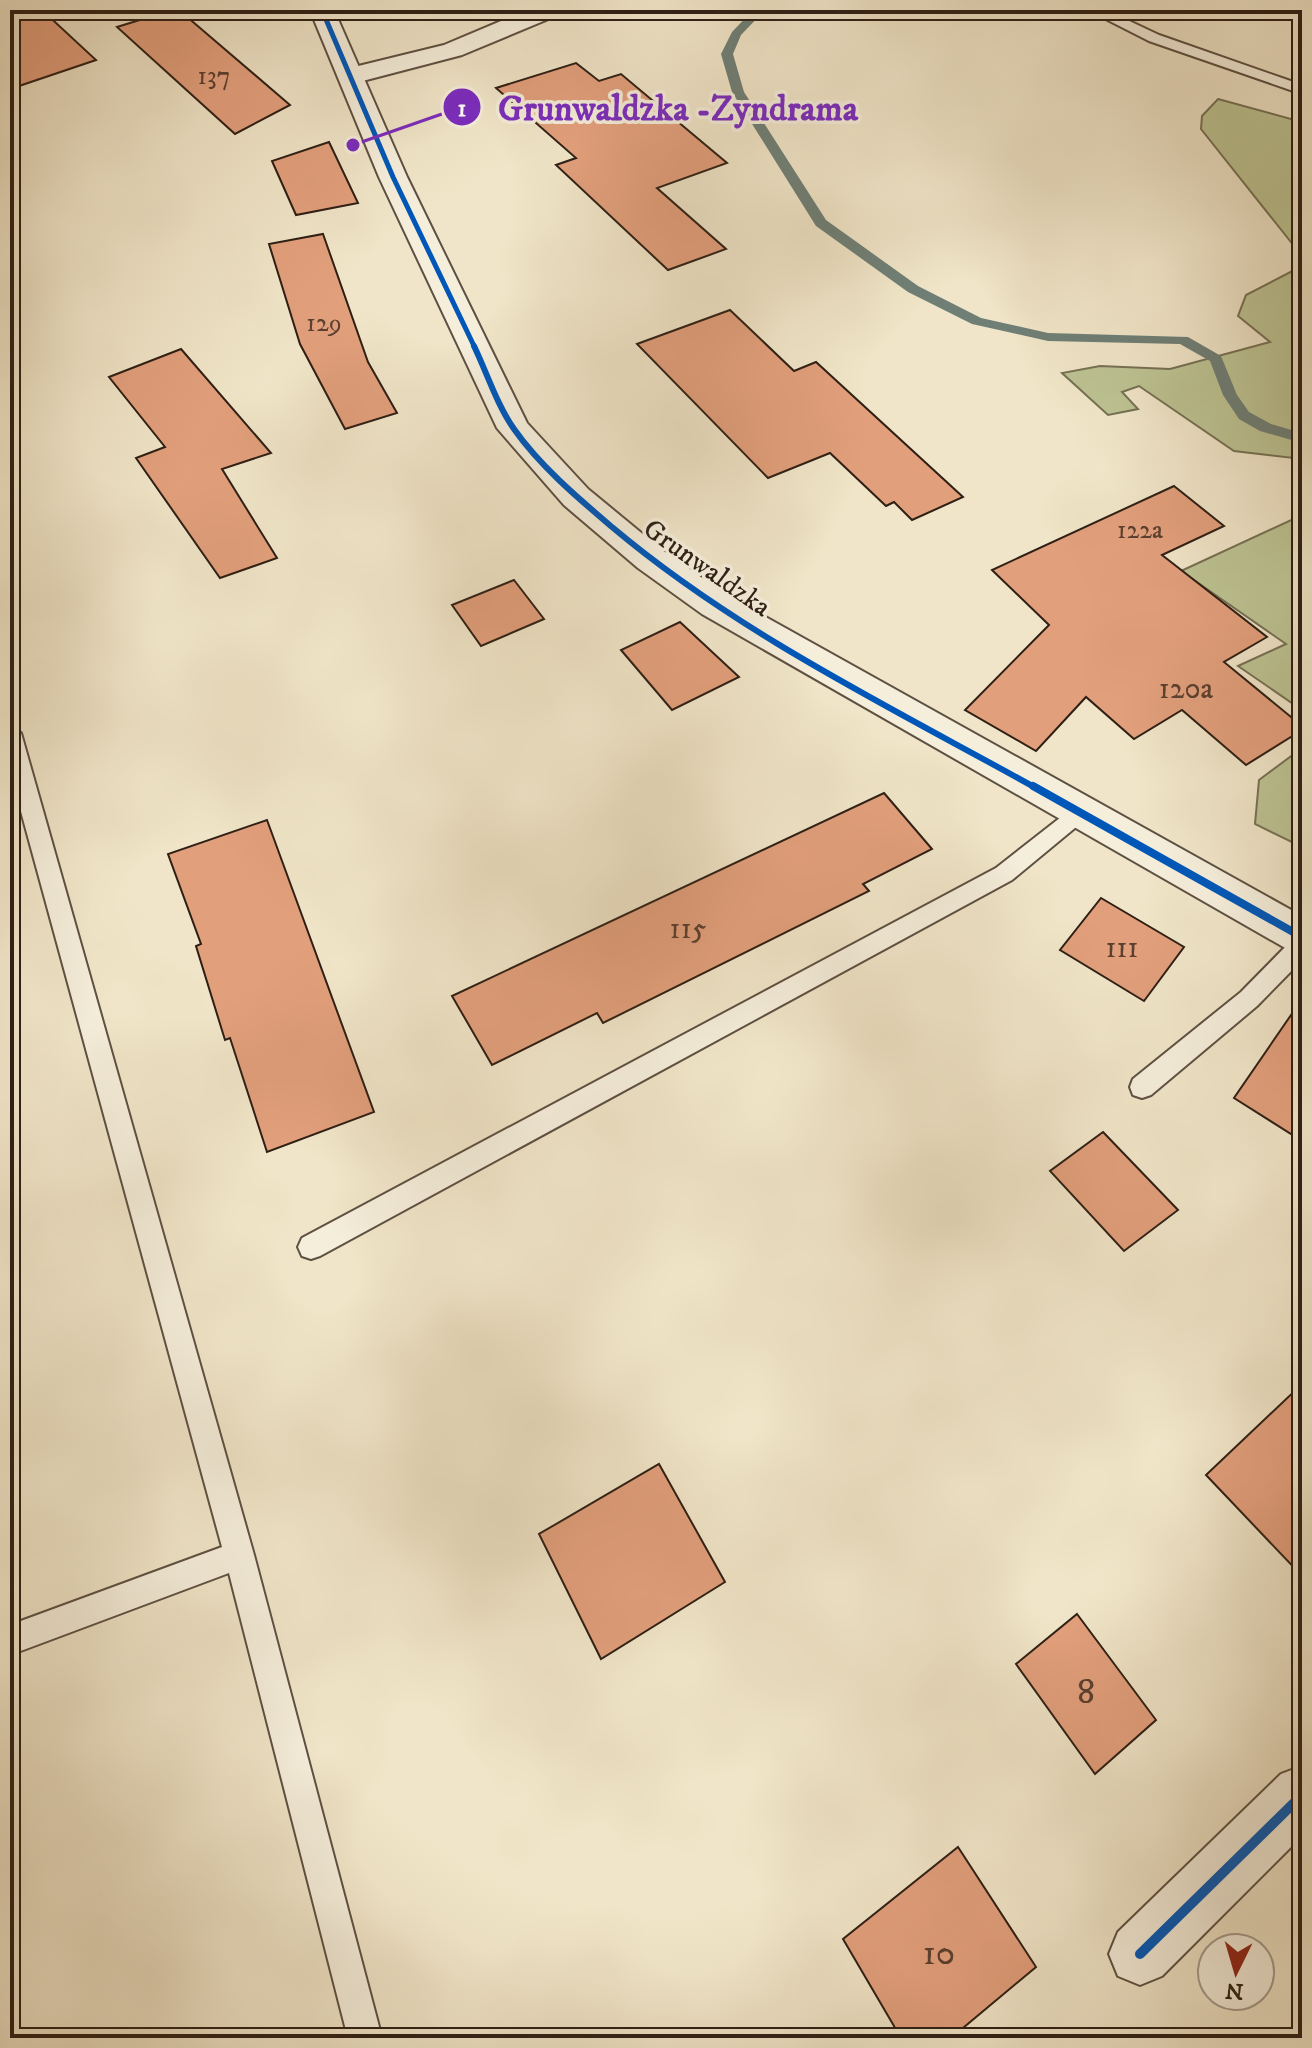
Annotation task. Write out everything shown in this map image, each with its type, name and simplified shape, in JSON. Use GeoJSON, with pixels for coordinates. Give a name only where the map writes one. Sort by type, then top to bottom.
{"type":"FeatureCollection","features":[{"type":"Feature","properties":{"kind":"street","name":"Grunwaldzka"},"geometry":{"type":"LineString","coordinates":[[322,10],[393,177],[513,428],[576,497],[650,559],[715,605],[1302,937]]}},
{"type":"Feature","properties":{"kind":"street"},"geometry":{"type":"LineString","coordinates":[[351,76],[453,50],[549,10]]}},
{"type":"Feature","properties":{"kind":"street"},"geometry":{"type":"LineString","coordinates":[[1140,1954],[1302,1795]]}},
{"type":"Feature","properties":{"kind":"lane"},"geometry":{"type":"LineString","coordinates":[[1095,10],[1154,38],[1302,90]]}},
{"type":"Feature","properties":{"kind":"lane"},"geometry":{"type":"LineString","coordinates":[[10,733],[239,1555],[365,2038]]}},
{"type":"Feature","properties":{"kind":"lane"},"geometry":{"type":"LineString","coordinates":[[311,1247],[1004,874],[1079,812]]}},
{"type":"Feature","properties":{"kind":"lane"},"geometry":{"type":"LineString","coordinates":[[1142,1087],[1249,999],[1302,945]]}},
{"type":"Feature","properties":{"kind":"lane"},"geometry":{"type":"LineString","coordinates":[[10,1640],[239,1555]]}},
{"type":"Feature","properties":{"kind":"green space"},"geometry":{"type":"Polygon","coordinates":[[[1218,99],[1302,122],[1302,256],[1201,129],[1202,116],[1218,99]]]}},
{"type":"Feature","properties":{"kind":"green space"},"geometry":{"type":"Polygon","coordinates":[[[1302,266],[1302,459],[1234,451],[1139,386],[1122,392],[1138,409],[1108,415],[1062,373],[1100,366],[1170,369],[1270,342],[1238,316],[1246,295],[1302,266]]]}},
{"type":"Feature","properties":{"kind":"green space"},"geometry":{"type":"Polygon","coordinates":[[[1302,515],[1302,710],[1238,666],[1286,644],[1181,571],[1302,515]]]}},
{"type":"Feature","properties":{"kind":"green space"},"geometry":{"type":"Polygon","coordinates":[[[1302,748],[1302,847],[1255,824],[1259,780],[1302,748]]]}},
{"type":"Feature","properties":{"kind":"building"},"geometry":{"type":"Polygon","coordinates":[[[10,10],[42,10],[96,60],[10,89],[10,10]]]}},
{"type":"Feature","properties":{"kind":"building"},"geometry":{"type":"Polygon","coordinates":[[[179,10],[290,105],[235,134],[117,27],[179,10]]]}},
{"type":"Feature","properties":{"kind":"building"},"geometry":{"type":"Polygon","coordinates":[[[576,63],[599,81],[621,74],[727,163],[657,188],[726,249],[668,270],[556,165],[576,158],[496,88],[576,63]]]}},
{"type":"Feature","properties":{"kind":"building"},"geometry":{"type":"Polygon","coordinates":[[[329,142],[358,203],[296,215],[272,161],[329,142]]]}},
{"type":"Feature","properties":{"kind":"building"},"geometry":{"type":"Polygon","coordinates":[[[323,234],[368,362],[397,413],[345,429],[300,344],[269,244],[323,234]]]}},
{"type":"Feature","properties":{"kind":"building"},"geometry":{"type":"Polygon","coordinates":[[[730,310],[794,371],[816,362],[963,497],[912,520],[894,502],[886,506],[830,453],[768,478],[637,344],[730,310]]]}},
{"type":"Feature","properties":{"kind":"building"},"geometry":{"type":"Polygon","coordinates":[[[181,349],[271,453],[222,469],[277,558],[220,578],[136,458],[165,447],[109,377],[181,349]]]}},
{"type":"Feature","properties":{"kind":"building"},"geometry":{"type":"Polygon","coordinates":[[[1174,486],[1224,526],[1162,555],[1267,637],[1224,662],[1302,726],[1302,730],[1246,765],[1182,710],[1134,739],[1086,697],[1036,751],[965,710],[1049,625],[992,570],[1174,486]]]}},
{"type":"Feature","properties":{"kind":"building"},"geometry":{"type":"Polygon","coordinates":[[[514,580],[544,619],[481,646],[452,605],[514,580]]]}},
{"type":"Feature","properties":{"kind":"building"},"geometry":{"type":"Polygon","coordinates":[[[680,622],[739,677],[672,710],[621,650],[680,622]]]}},
{"type":"Feature","properties":{"kind":"building"},"geometry":{"type":"Polygon","coordinates":[[[884,793],[932,849],[863,884],[869,891],[603,1023],[597,1013],[492,1065],[452,996],[884,793]]]}},
{"type":"Feature","properties":{"kind":"building"},"geometry":{"type":"Polygon","coordinates":[[[267,820],[374,1112],[267,1152],[230,1038],[225,1040],[196,946],[201,944],[168,854],[267,820]]]}},
{"type":"Feature","properties":{"kind":"building"},"geometry":{"type":"Polygon","coordinates":[[[1101,898],[1184,947],[1144,1001],[1060,950],[1101,898]]]}},
{"type":"Feature","properties":{"kind":"building"},"geometry":{"type":"Polygon","coordinates":[[[1302,999],[1302,1141],[1234,1098],[1302,999]]]}},
{"type":"Feature","properties":{"kind":"building"},"geometry":{"type":"Polygon","coordinates":[[[1103,1132],[1178,1210],[1124,1251],[1050,1171],[1103,1132]]]}},
{"type":"Feature","properties":{"kind":"building"},"geometry":{"type":"Polygon","coordinates":[[[1302,1384],[1302,1576],[1206,1475],[1302,1384]]]}},
{"type":"Feature","properties":{"kind":"building"},"geometry":{"type":"Polygon","coordinates":[[[659,1464],[725,1582],[601,1659],[539,1534],[659,1464]]]}},
{"type":"Feature","properties":{"kind":"building"},"geometry":{"type":"Polygon","coordinates":[[[1077,1614],[1156,1720],[1095,1774],[1016,1664],[1077,1614]]]}},
{"type":"Feature","properties":{"kind":"building"},"geometry":{"type":"Polygon","coordinates":[[[958,1847],[1036,1967],[951,2038],[901,2038],[843,1939],[958,1847]]]}},
{"type":"Feature","properties":{"kind":"waterway"},"geometry":{"type":"LineString","coordinates":[[759,10],[736,34],[727,54],[738,92],[821,223],[913,289],[977,321],[1048,337],[1183,340],[1216,359],[1230,395],[1244,415],[1253,422],[1302,438]]}},
{"type":"Feature","properties":{"kind":"cycle path"},"geometry":{"type":"LineString","coordinates":[[322,10],[393,177],[513,428],[576,497],[650,559],[715,605],[807,660],[1302,937]]}},
{"type":"Feature","properties":{"kind":"cycle path"},"geometry":{"type":"LineString","coordinates":[[1140,1954],[1302,1795]]}},
{"type":"Feature","properties":{"kind":"place","name":"Grunwaldzka -Zyndrama"},"geometry":{"type":"Point","coordinates":[353,145]}}]}
